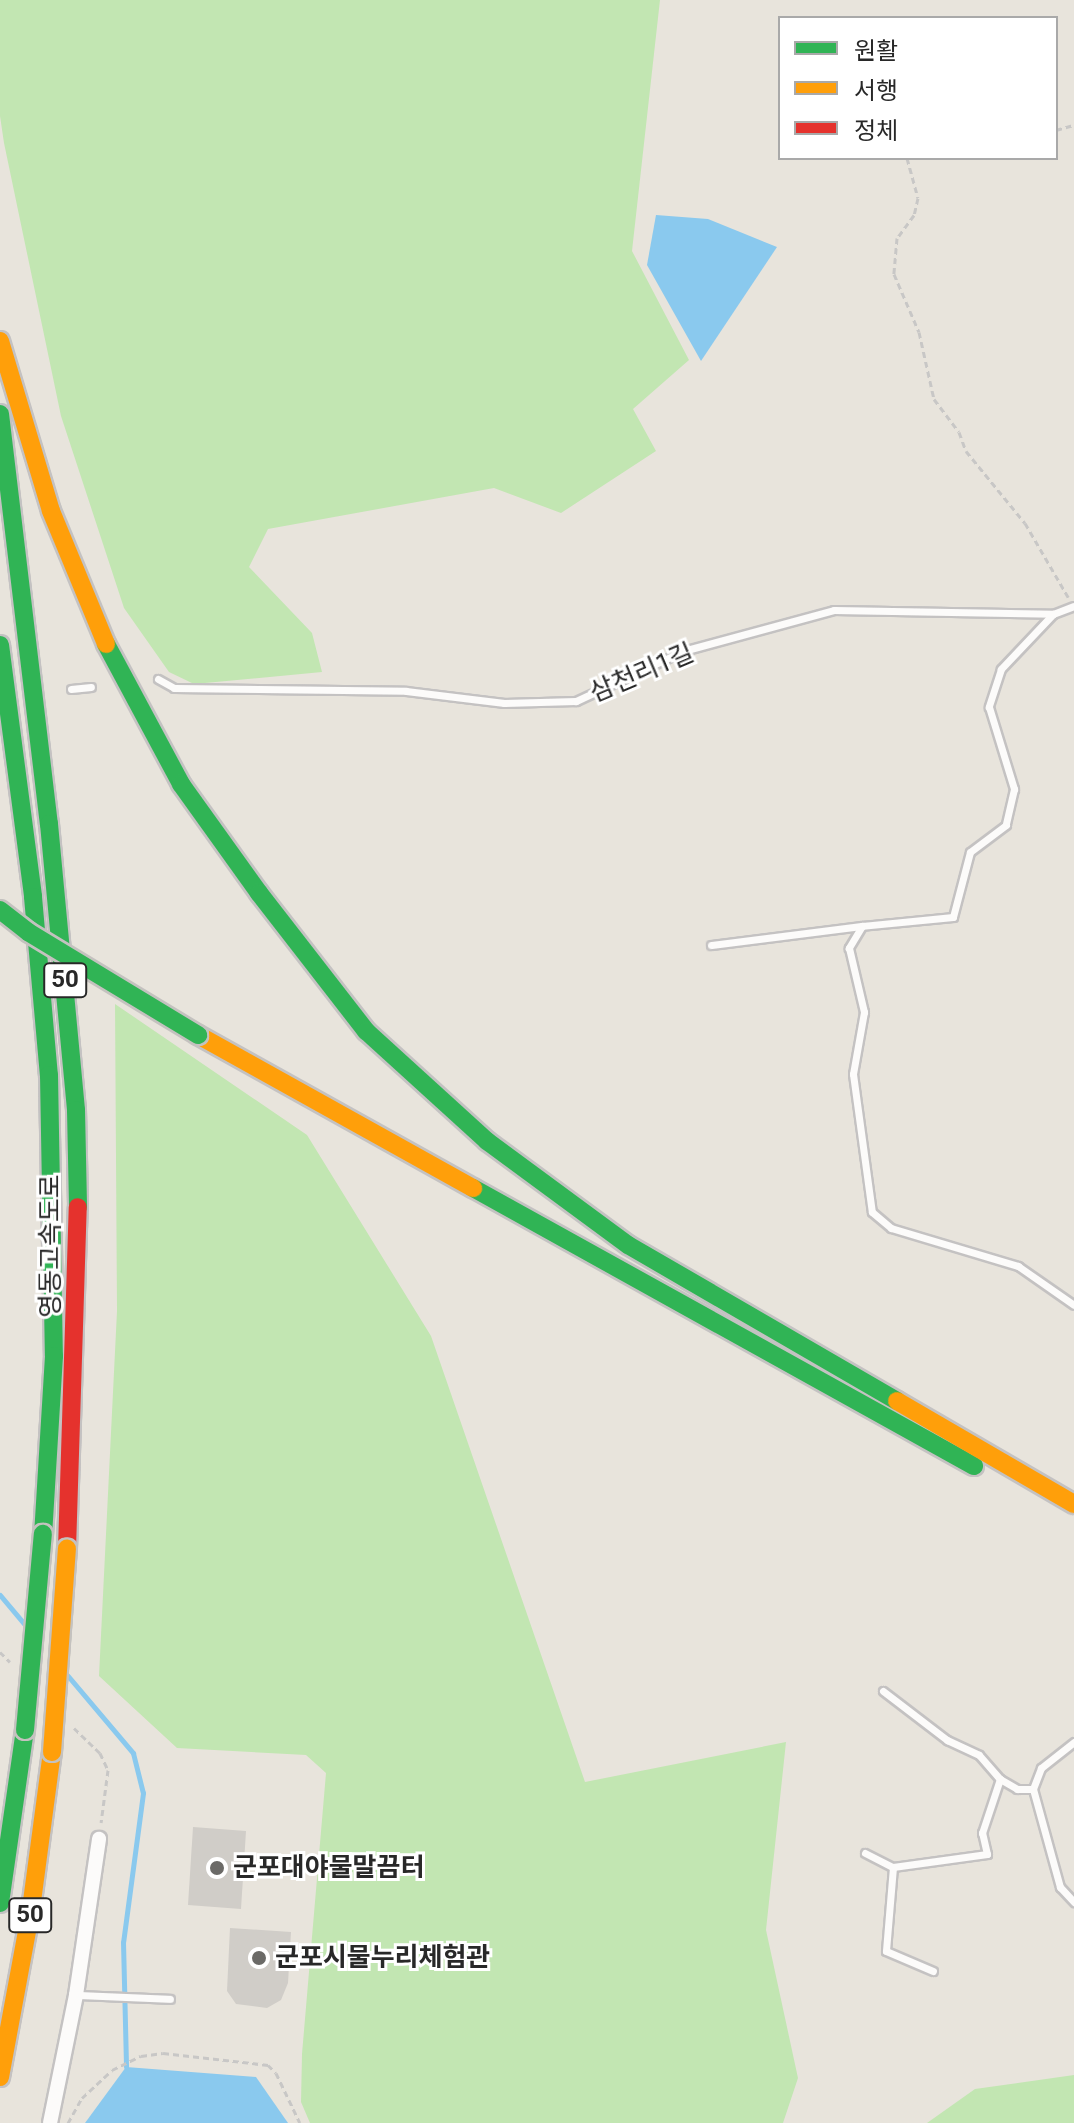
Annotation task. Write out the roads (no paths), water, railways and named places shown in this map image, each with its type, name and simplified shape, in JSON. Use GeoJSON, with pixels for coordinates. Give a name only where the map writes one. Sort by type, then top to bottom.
{"type":"FeatureCollection","features":[{"type":"Feature","properties":{"kind":"highway"},"geometry":{"type":"LineString","coordinates":[[0,341],[51,511],[90,612],[136,705],[190,796],[259,893],[366,1031],[487,1141],[628,1245],[1074,1504]]}},
{"type":"Feature","properties":{"kind":"highway","name":"영동고속도로"},"geometry":{"type":"LineString","coordinates":[[0,414],[49,824],[76,1110],[79,1247],[67,1549],[52,1752],[31,1909],[0,2077]]}},
{"type":"Feature","properties":{"kind":"highway","name":"영동고속도로"},"geometry":{"type":"LineString","coordinates":[[0,645],[33,897],[49,1075],[54,1356],[43,1534],[25,1730],[0,1903]]}},
{"type":"Feature","properties":{"kind":"highway"},"geometry":{"type":"LineString","coordinates":[[0,910],[28,932],[198,1035],[761,1344],[1074,1523]]}},
{"type":"Feature","properties":{"kind":"street"},"geometry":{"type":"LineString","coordinates":[[50,2123],[76,1995],[81,1943],[99,1839]]}},
{"type":"Feature","properties":{"kind":"lane","name":"삼천리1길"},"geometry":{"type":"LineString","coordinates":[[158,679],[174,688],[406,691],[504,703],[576,701],[683,651],[834,610],[1053,614],[1074,606]]}},
{"type":"Feature","properties":{"kind":"lane"},"geometry":{"type":"LineString","coordinates":[[711,945],[953,917],[970,852],[1006,825],[1014,789],[989,707],[1001,669],[1053,614]]}},
{"type":"Feature","properties":{"kind":"lane"},"geometry":{"type":"LineString","coordinates":[[71,689],[91,687]]}},
{"type":"Feature","properties":{"kind":"lane"},"geometry":{"type":"LineString","coordinates":[[862,926],[849,948],[864,1012],[853,1074],[872,1212],[891,1228],[1018,1266],[1074,1305]]}},
{"type":"Feature","properties":{"kind":"lane"},"geometry":{"type":"LineString","coordinates":[[883,1691],[947,1740],[979,1755],[1000,1779],[1017,1789],[1033,1789]]}},
{"type":"Feature","properties":{"kind":"lane"},"geometry":{"type":"LineString","coordinates":[[1074,1742],[1041,1768],[1033,1789],[1060,1887],[1074,1902]]}},
{"type":"Feature","properties":{"kind":"lane"},"geometry":{"type":"LineString","coordinates":[[865,1853],[893,1867],[987,1854],[982,1833],[1000,1779]]}},
{"type":"Feature","properties":{"kind":"lane"},"geometry":{"type":"LineString","coordinates":[[893,1867],[886,1951],[933,1971]]}},
{"type":"Feature","properties":{"kind":"lane"},"geometry":{"type":"LineString","coordinates":[[76,1995],[170,1999]]}},
{"type":"Feature","properties":{"kind":"water"},"geometry":{"type":"Polygon","coordinates":[[[656,215],[708,219],[777,247],[701,361],[647,265],[656,215]]]}},
{"type":"Feature","properties":{"kind":"water"},"geometry":{"type":"Polygon","coordinates":[[[126,2067],[256,2077],[288,2123],[85,2123],[126,2067]]]}},
{"type":"Feature","properties":{"kind":"waterway"},"geometry":{"type":"LineString","coordinates":[[0,1595],[25,1625]]}},
{"type":"Feature","properties":{"kind":"waterway"},"geometry":{"type":"LineString","coordinates":[[68,1676],[133,1753],[143,1793],[123,1942],[126,2067]]}},
{"type":"Feature","properties":{"kind":"place","name":"군포대야물말끔터"},"geometry":{"type":"Point","coordinates":[217,1868]}},
{"type":"Feature","properties":{"kind":"place","name":"군포시물누리체험관"},"geometry":{"type":"Point","coordinates":[259,1958]}}]}
